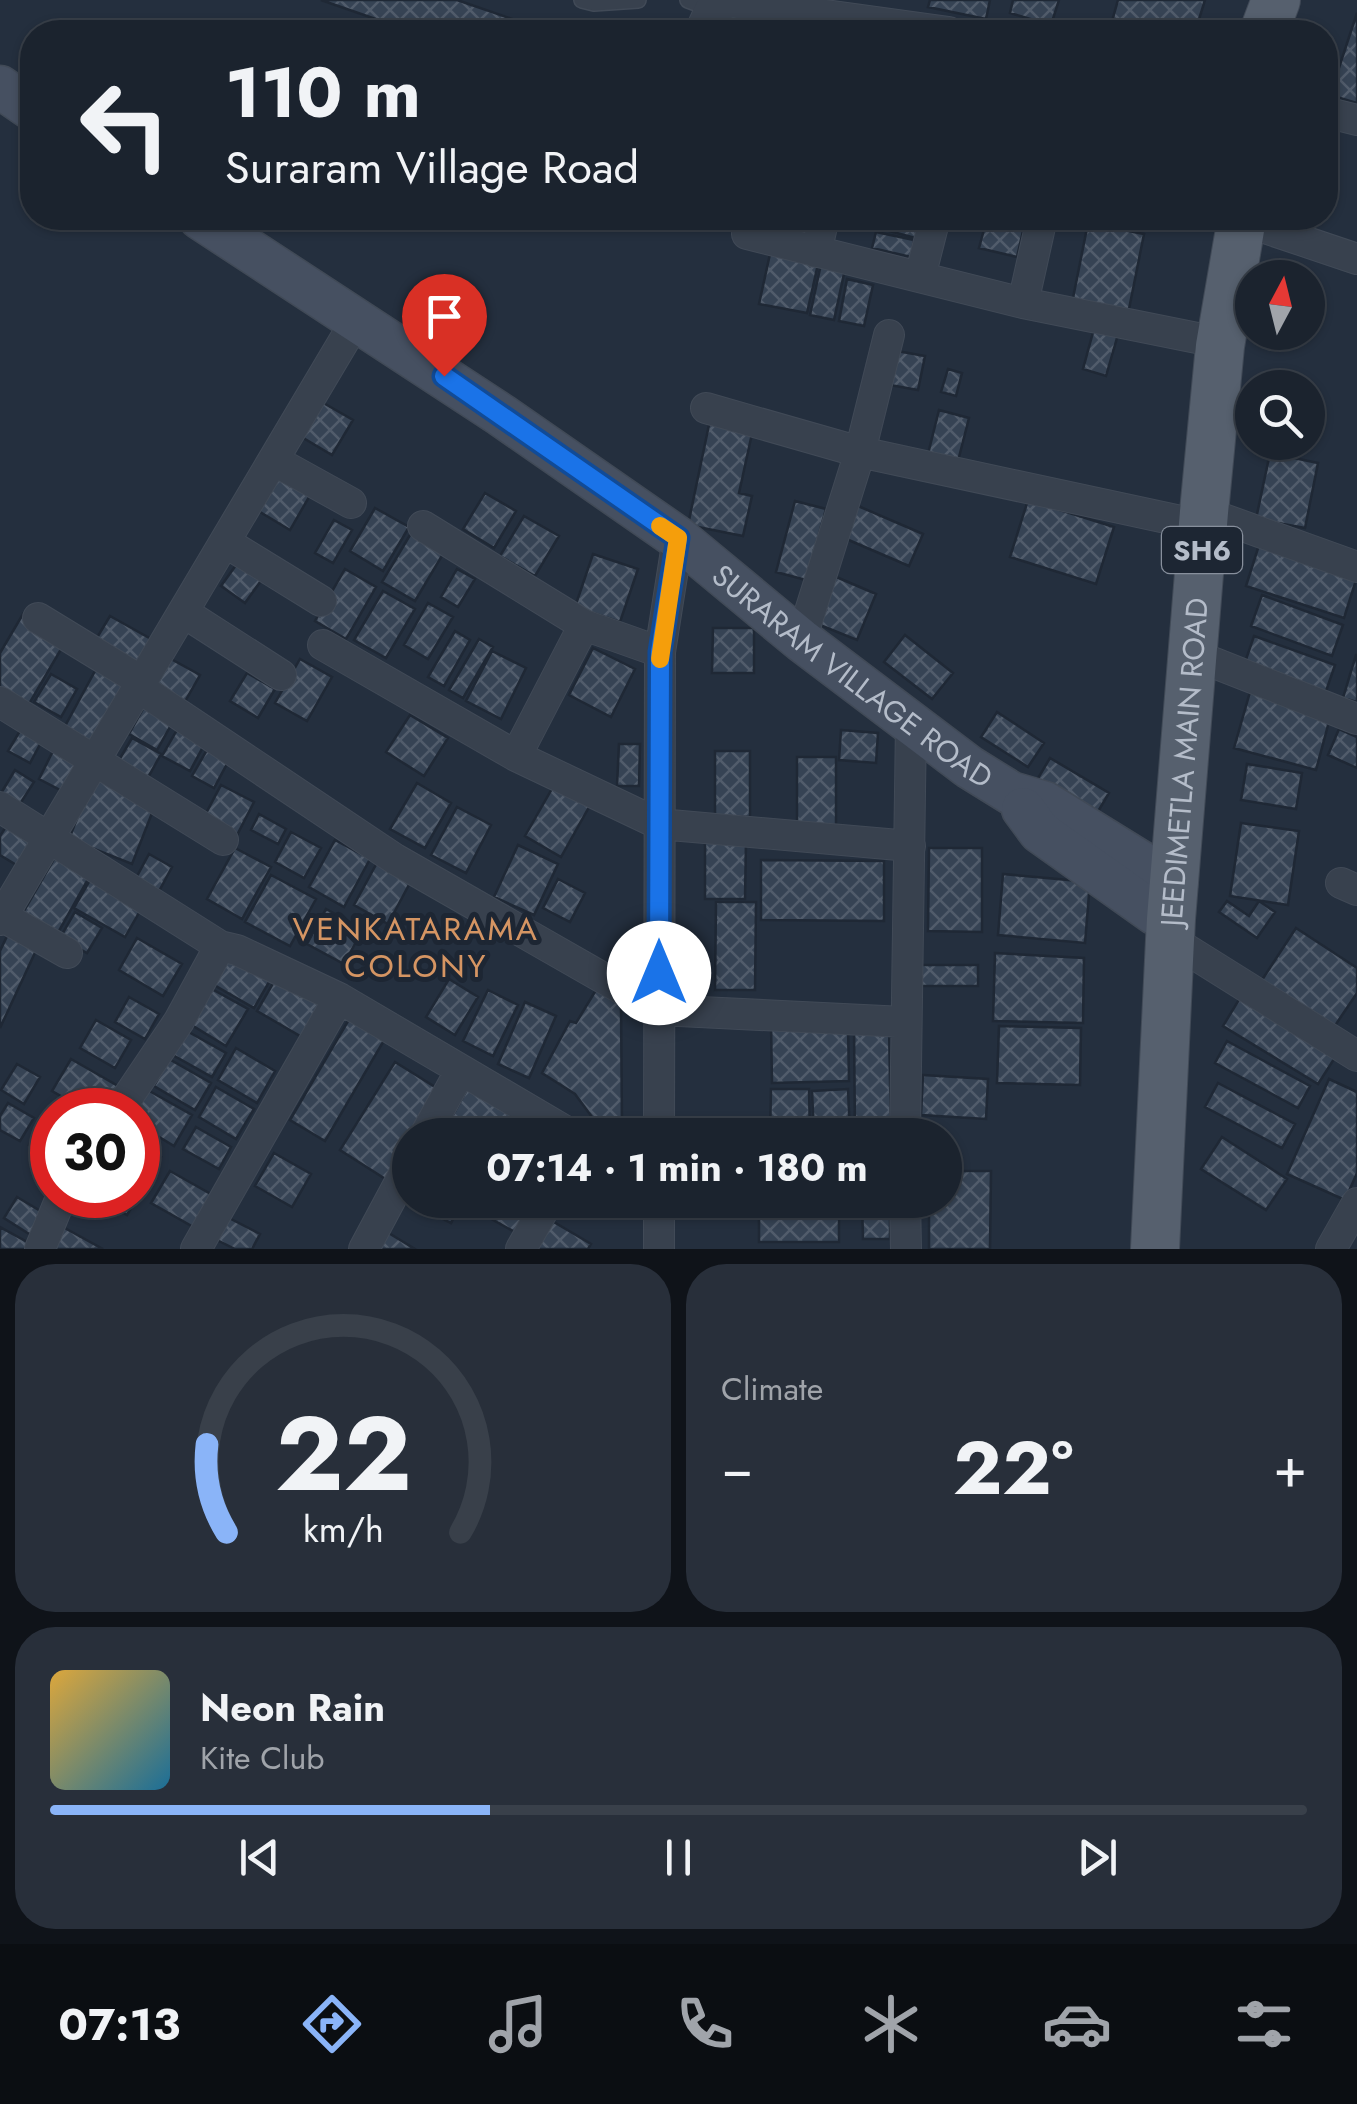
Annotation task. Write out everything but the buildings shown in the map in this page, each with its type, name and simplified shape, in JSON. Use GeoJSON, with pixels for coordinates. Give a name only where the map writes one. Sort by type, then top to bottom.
{"type":"FeatureCollection","features":[{"type":"Feature","properties":{"kind":"main road","name":"SURARAM VILLAGE ROAD"},"geometry":{"type":"LineString","coordinates":[[219,230],[502,415],[678,538],[911,724],[1012,792],[1040,832],[1166,905]]}},
{"type":"Feature","properties":{"kind":"main road","name":"JEEDIMETLA MAIN ROAD"},"geometry":{"type":"LineString","coordinates":[[1129,1249],[1194,656],[1202,339],[1230,230]]}},
{"type":"Feature","properties":{"kind":"main road","name":"JEEDIMETLA MAIN ROAD"},"geometry":{"type":"LineString","coordinates":[[1155,1249],[1166,905],[1195,517],[1220,346],[1232,230]]}},
{"type":"Feature","properties":{"kind":"street"},"geometry":{"type":"LineString","coordinates":[[700,14],[730,2],[801,5],[883,20]]}},
{"type":"Feature","properties":{"kind":"street"},"geometry":{"type":"LineString","coordinates":[[816,252],[821,230]]}},
{"type":"Feature","properties":{"kind":"street"},"geometry":{"type":"LineString","coordinates":[[920,277],[931,230]]}},
{"type":"Feature","properties":{"kind":"street"},"geometry":{"type":"LineString","coordinates":[[1023,302],[1039,230]]}},
{"type":"Feature","properties":{"kind":"street"},"geometry":{"type":"LineString","coordinates":[[1269,230],[1357,259]]}},
{"type":"Feature","properties":{"kind":"street"},"geometry":{"type":"LineString","coordinates":[[747,234],[1023,302],[1202,339]]}},
{"type":"Feature","properties":{"kind":"street"},"geometry":{"type":"LineString","coordinates":[[67,953],[1,918],[357,319]]}},
{"type":"Feature","properties":{"kind":"street"},"geometry":{"type":"LineString","coordinates":[[801,640],[860,452],[889,336]]}},
{"type":"Feature","properties":{"kind":"street"},"geometry":{"type":"LineString","coordinates":[[706,408],[860,452],[1195,517],[1357,567]]}},
{"type":"Feature","properties":{"kind":"street"},"geometry":{"type":"LineString","coordinates":[[275,461],[351,503]]}},
{"type":"Feature","properties":{"kind":"street"},"geometry":{"type":"LineString","coordinates":[[423,526],[584,625],[660,652]]}},
{"type":"Feature","properties":{"kind":"street"},"geometry":{"type":"LineString","coordinates":[[659,1118],[660,652],[678,538]]}},
{"type":"Feature","properties":{"kind":"street"},"geometry":{"type":"LineString","coordinates":[[225,542],[322,600]]}},
{"type":"Feature","properties":{"kind":"street"},"geometry":{"type":"LineString","coordinates":[[183,612],[281,675]]}},
{"type":"Feature","properties":{"kind":"street"},"geometry":{"type":"LineString","coordinates":[[38,618],[395,859],[659,1010],[904,1022]]}},
{"type":"Feature","properties":{"kind":"street"},"geometry":{"type":"LineString","coordinates":[[516,756],[584,625]]}},
{"type":"Feature","properties":{"kind":"street"},"geometry":{"type":"LineString","coordinates":[[322,645],[516,756],[659,824],[910,846]]}},
{"type":"Feature","properties":{"kind":"street"},"geometry":{"type":"LineString","coordinates":[[1194,656],[1357,718]]}},
{"type":"Feature","properties":{"kind":"street"},"geometry":{"type":"LineString","coordinates":[[0,702],[223,840]]}},
{"type":"Feature","properties":{"kind":"street"},"geometry":{"type":"LineString","coordinates":[[904,1118],[911,724]]}},
{"type":"Feature","properties":{"kind":"street"},"geometry":{"type":"LineString","coordinates":[[0,807],[220,946],[237,950],[339,998],[543,1118]]}},
{"type":"Feature","properties":{"kind":"street"},"geometry":{"type":"LineString","coordinates":[[1166,905],[1357,1056]]}},
{"type":"Feature","properties":{"kind":"street"},"geometry":{"type":"LineString","coordinates":[[134,1088],[178,1021],[220,946]]}},
{"type":"Feature","properties":{"kind":"street"},"geometry":{"type":"LineString","coordinates":[[196,1249],[339,998]]}},
{"type":"Feature","properties":{"kind":"street"},"geometry":{"type":"LineString","coordinates":[[434,1118],[461,1070]]}},
{"type":"Feature","properties":{"kind":"street"},"geometry":{"type":"LineString","coordinates":[[364,1249],[392,1196]]}},
{"type":"Feature","properties":{"kind":"street"},"geometry":{"type":"LineString","coordinates":[[1331,1249],[1357,1203]]}},
{"type":"Feature","properties":{"kind":"street"},"geometry":{"type":"LineString","coordinates":[[40,1249],[53,1218]]}},
{"type":"Feature","properties":{"kind":"street"},"geometry":{"type":"LineString","coordinates":[[521,1249],[539,1218]]}},
{"type":"Feature","properties":{"kind":"street"},"geometry":{"type":"LineString","coordinates":[[659,1218],[659,1249]]}},
{"type":"Feature","properties":{"kind":"street"},"geometry":{"type":"LineString","coordinates":[[905,1218],[906,1249]]}},
{"type":"Feature","properties":{"kind":"lane"},"geometry":{"type":"LineString","coordinates":[[582,0],[638,0]]}},
{"type":"Feature","properties":{"kind":"slow traffic"},"geometry":{"type":"LineString","coordinates":[[660,526],[678,538],[660,659]]}},
{"type":"Feature","properties":{"kind":"district","name":"VENKATARAMA COLONY"},"geometry":{"type":"Point","coordinates":[416,948]}},
{"type":"Feature","properties":{"kind":"route"},"geometry":{"type":"LineString","coordinates":[[444,376],[678,538],[660,652],[659,973]]}}]}
